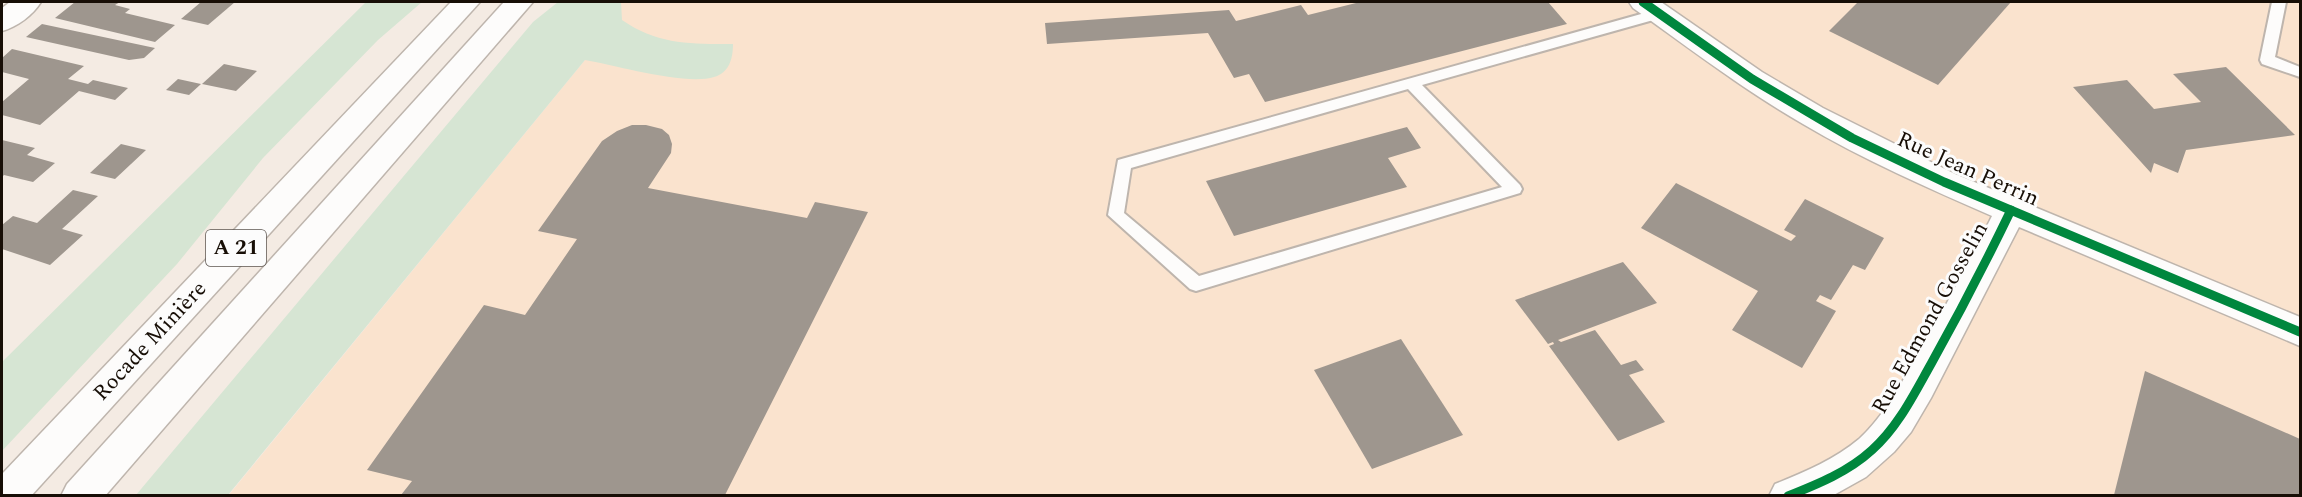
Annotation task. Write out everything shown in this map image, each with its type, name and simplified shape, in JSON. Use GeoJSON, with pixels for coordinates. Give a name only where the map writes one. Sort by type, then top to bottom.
{"type":"FeatureCollection","features":[{"type":"Feature","properties":{"kind":"main road"},"geometry":{"type":"LineString","coordinates":[[2,22],[27,2]]}},
{"type":"Feature","properties":{"kind":"main road","name":"Rocade Minière"},"geometry":{"type":"LineString","coordinates":[[6,495],[466,2]]}},
{"type":"Feature","properties":{"kind":"main road","name":"A 21"},"geometry":{"type":"LineString","coordinates":[[80,495],[519,2]]}},
{"type":"Feature","properties":{"kind":"main road","name":"Rue Jean Perrin"},"geometry":{"type":"LineString","coordinates":[[1651,8],[1734,68],[1812,116],[1906,164],[2301,332]]}},
{"type":"Feature","properties":{"kind":"main road","name":"Rue Edmond Gosselin"},"geometry":{"type":"LineString","coordinates":[[1788,495],[1822,483],[1850,467],[1873,449],[1889,432],[1906,408],[1963,308],[2011,210]]}},
{"type":"Feature","properties":{"kind":"lane"},"geometry":{"type":"LineString","coordinates":[[2279,2],[2267,60],[2301,72]]}},
{"type":"Feature","properties":{"kind":"lane"},"geometry":{"type":"LineString","coordinates":[[1411,83],[1514,189],[1196,284],[1116,215],[1124,164],[1411,83],[1651,8]]}},
{"type":"Feature","properties":{"kind":"shaded area"},"geometry":{"type":"Polygon","coordinates":[[[621,2],[2300,2],[2300,495],[228,496],[585,60],[621,2]]]}},
{"type":"Feature","properties":{"kind":"green space"},"geometry":{"type":"Polygon","coordinates":[[[366,2],[422,2],[378,40],[263,158],[177,264],[2,451],[2,362],[366,2]]]}},
{"type":"Feature","properties":{"kind":"green space"},"geometry":{"type":"Polygon","coordinates":[[[558,2],[621,2],[622,20],[635,28],[662,39],[703,44],[733,44],[731,60],[727,69],[719,75],[702,79],[686,79],[585,60],[228,495],[136,495],[533,22],[558,2]]]}},
{"type":"Feature","properties":{"kind":"building"},"geometry":{"type":"Polygon","coordinates":[[[75,2],[120,2],[115,5],[130,9],[125,13],[175,25],[155,42],[55,18],[75,2]]]}},
{"type":"Feature","properties":{"kind":"building"},"geometry":{"type":"Polygon","coordinates":[[[201,2],[235,2],[208,25],[181,19],[201,2]]]}},
{"type":"Feature","properties":{"kind":"building"},"geometry":{"type":"Polygon","coordinates":[[[1360,2],[1548,2],[1567,24],[1265,102],[1249,74],[1234,78],[1208,33],[1047,44],[1045,23],[1229,10],[1236,21],[1301,5],[1308,15],[1360,2]]]}},
{"type":"Feature","properties":{"kind":"building"},"geometry":{"type":"Polygon","coordinates":[[[1858,2],[2011,2],[1938,85],[1829,31],[1858,2]]]}},
{"type":"Feature","properties":{"kind":"building"},"geometry":{"type":"Polygon","coordinates":[[[42,24],[155,48],[144,58],[129,60],[26,37],[42,24]]]}},
{"type":"Feature","properties":{"kind":"building"},"geometry":{"type":"Polygon","coordinates":[[[12,49],[84,66],[68,79],[88,84],[93,80],[128,88],[115,100],[79,91],[40,125],[2,115],[2,102],[29,79],[2,72],[2,58],[12,49]]]}},
{"type":"Feature","properties":{"kind":"building"},"geometry":{"type":"Polygon","coordinates":[[[224,64],[257,71],[236,91],[202,84],[224,64]]]}},
{"type":"Feature","properties":{"kind":"building"},"geometry":{"type":"Polygon","coordinates":[[[2226,67],[2295,135],[2186,150],[2178,173],[2154,163],[2151,173],[2073,87],[2127,80],[2154,109],[2201,102],[2173,74],[2226,67]]]}},
{"type":"Feature","properties":{"kind":"building"},"geometry":{"type":"Polygon","coordinates":[[[178,79],[201,84],[189,95],[166,90],[178,79]]]}},
{"type":"Feature","properties":{"kind":"building"},"geometry":{"type":"Polygon","coordinates":[[[632,125],[646,125],[662,129],[669,135],[672,144],[671,153],[648,188],[807,218],[815,202],[868,212],[725,495],[401,495],[412,481],[367,470],[484,305],[525,315],[577,239],[538,231],[602,141],[632,125]]]}},
{"type":"Feature","properties":{"kind":"building"},"geometry":{"type":"Polygon","coordinates":[[[1407,127],[1421,148],[1388,158],[1407,187],[1234,236],[1206,181],[1407,127]]]}},
{"type":"Feature","properties":{"kind":"building"},"geometry":{"type":"Polygon","coordinates":[[[2,140],[35,148],[27,155],[55,163],[33,182],[4,175],[2,177],[2,140]]]}},
{"type":"Feature","properties":{"kind":"building"},"geometry":{"type":"Polygon","coordinates":[[[121,144],[146,150],[115,179],[90,173],[121,144]]]}},
{"type":"Feature","properties":{"kind":"building"},"geometry":{"type":"Polygon","coordinates":[[[1676,183],[1791,241],[1796,236],[1784,230],[1805,199],[1884,238],[1865,270],[1853,265],[1831,300],[1820,295],[1816,301],[1836,311],[1802,368],[1732,330],[1758,291],[1641,228],[1676,183]]]}},
{"type":"Feature","properties":{"kind":"building"},"geometry":{"type":"Polygon","coordinates":[[[73,190],[98,196],[62,229],[83,235],[50,265],[2,249],[2,225],[13,216],[37,223],[73,190]]]}},
{"type":"Feature","properties":{"kind":"building"},"geometry":{"type":"Polygon","coordinates":[[[1623,262],[1657,303],[1558,340],[1561,342],[1595,330],[1621,365],[1636,360],[1644,370],[1629,375],[1665,422],[1618,441],[1549,346],[1554,344],[1553,342],[1548,344],[1515,300],[1623,262]]]}},
{"type":"Feature","properties":{"kind":"building"},"geometry":{"type":"Polygon","coordinates":[[[1401,339],[1463,435],[1372,469],[1314,370],[1401,339]]]}},
{"type":"Feature","properties":{"kind":"building"},"geometry":{"type":"Polygon","coordinates":[[[2145,371],[2300,439],[2300,495],[2114,495],[2145,371]]]}},
{"type":"Feature","properties":{"kind":"cycle path"},"geometry":{"type":"LineString","coordinates":[[1643,2],[1752,79],[1852,138],[1944,182],[2300,332]]}},
{"type":"Feature","properties":{"kind":"cycle path"},"geometry":{"type":"LineString","coordinates":[[1788,496],[1822,482],[1853,465],[1872,450],[1898,421],[1952,326],[2011,210]]}}]}
